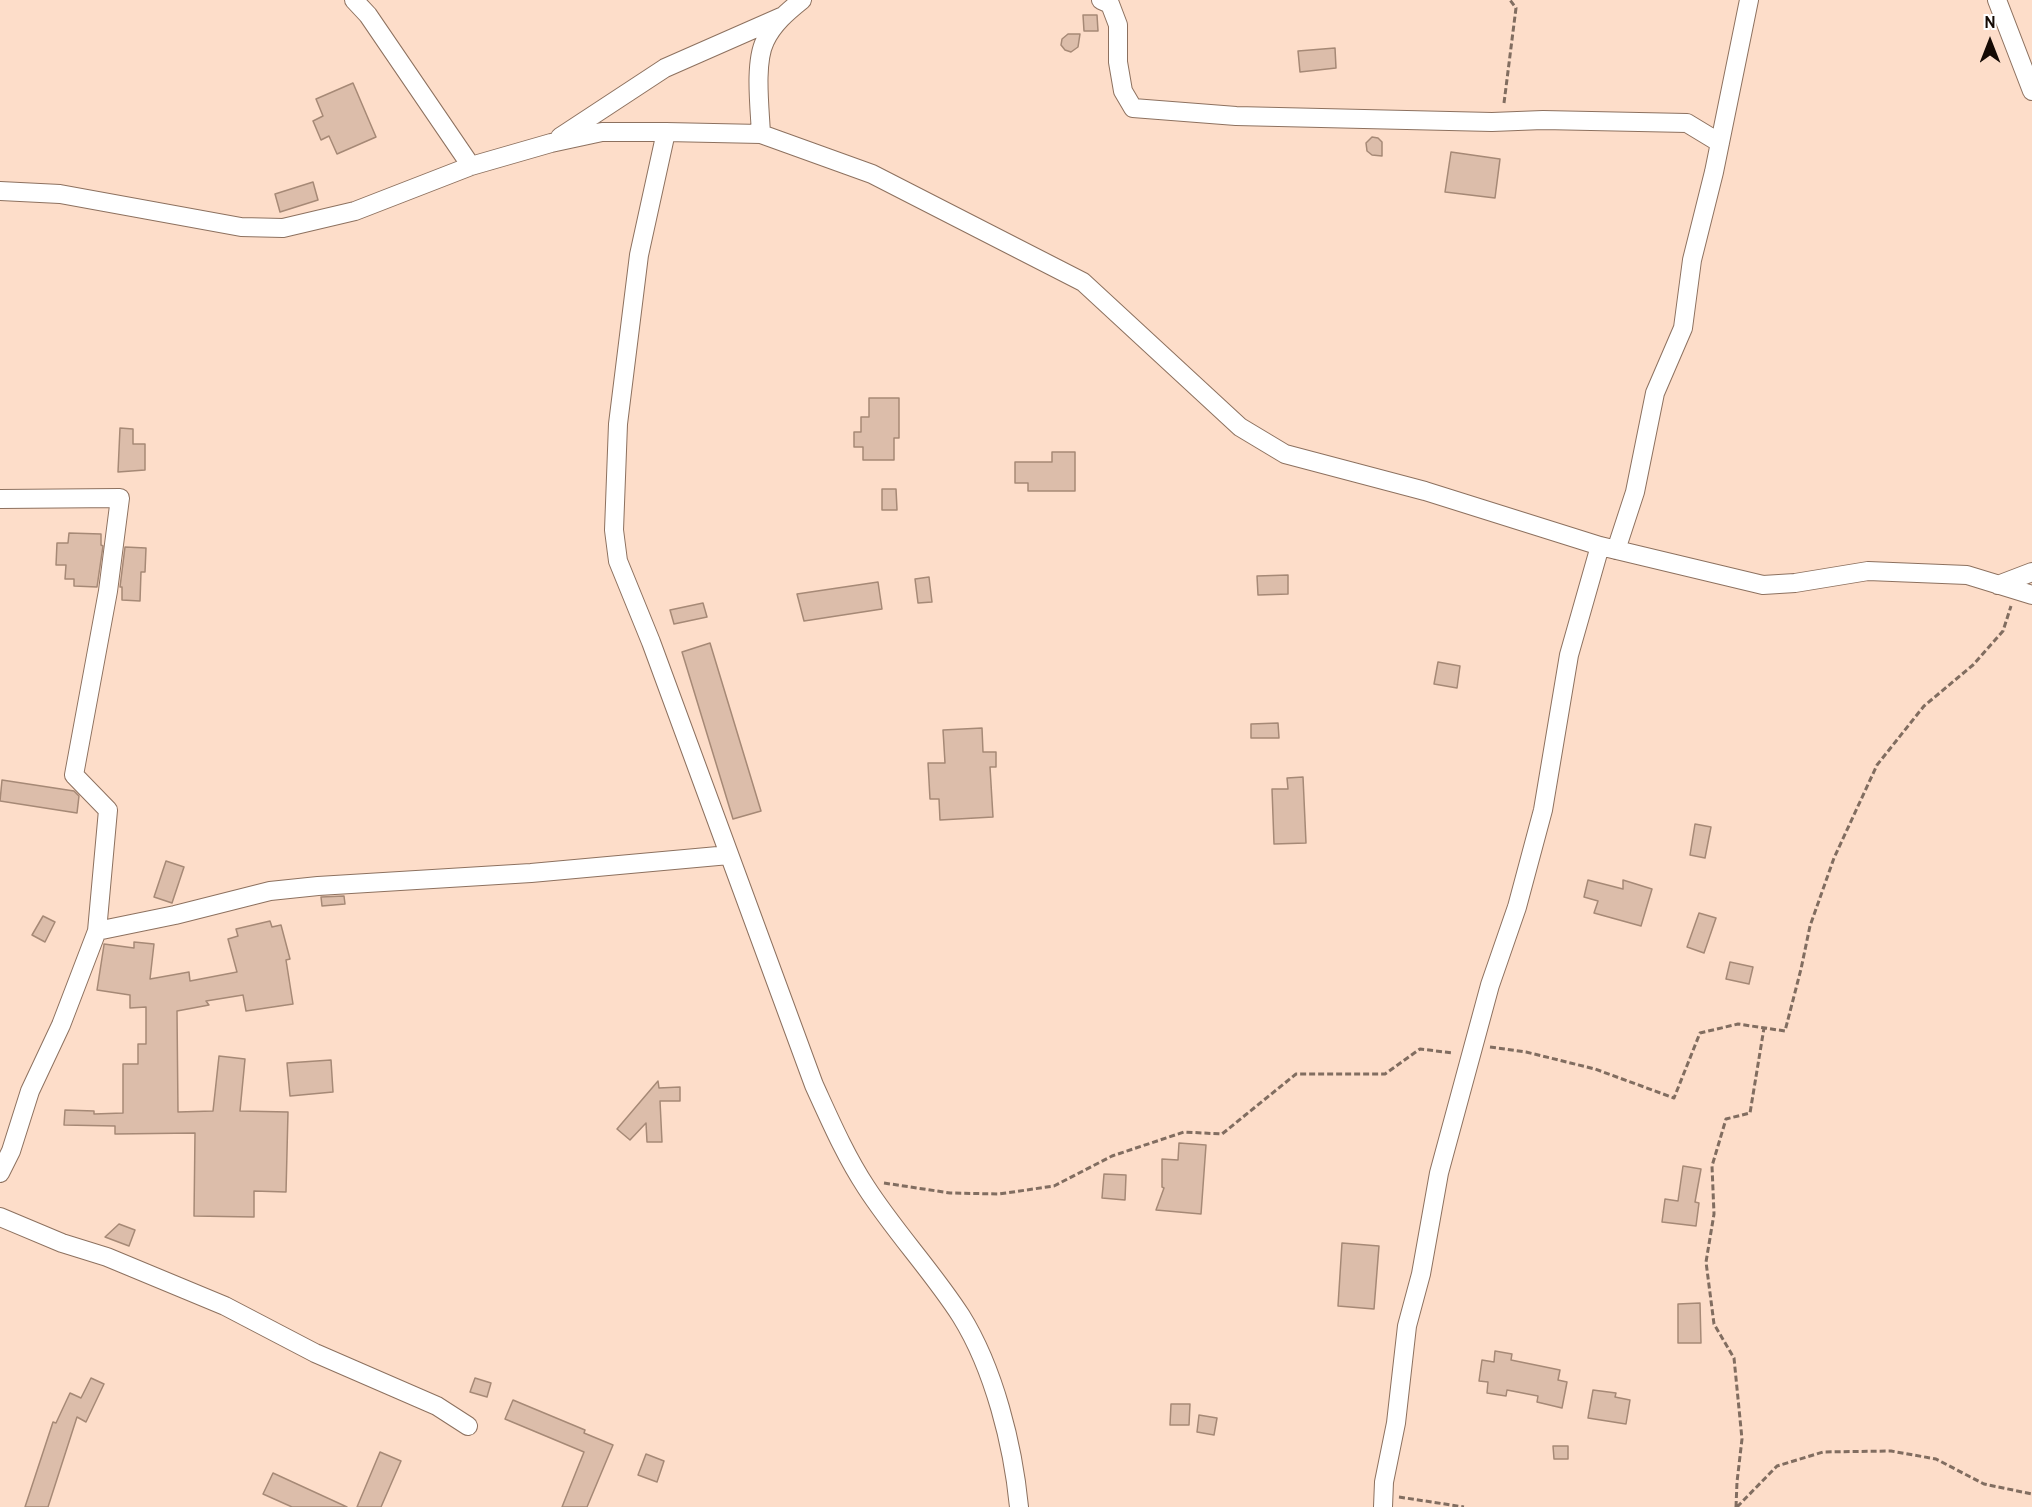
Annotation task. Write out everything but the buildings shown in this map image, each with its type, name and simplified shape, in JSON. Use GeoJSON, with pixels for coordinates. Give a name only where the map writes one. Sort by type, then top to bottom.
{"type":"FeatureCollection","features":[{"type":"Feature","properties":{"kind":"street"},"geometry":{"type":"LineString","coordinates":[[354,0],[368,15],[471,166]]}},
{"type":"Feature","properties":{"kind":"street"},"geometry":{"type":"LineString","coordinates":[[551,143],[665,68],[781,17],[802,0]]}},
{"type":"Feature","properties":{"kind":"street"},"geometry":{"type":"LineString","coordinates":[[1101,0],[1110,4],[1118,25],[1118,62],[1124,91],[1133,108],[1236,116],[1492,122],[1543,120],[1687,123],[1720,143]]}},
{"type":"Feature","properties":{"kind":"street"},"geometry":{"type":"LineString","coordinates":[[1383,1501],[1396,1423],[1407,1326],[1421,1274],[1439,1173],[1490,985],[1517,907],[1543,810],[1569,655],[1608,548],[1635,492],[1655,393],[1683,328],[1692,260],[1720,143],[1749,0]]}},
{"type":"Feature","properties":{"kind":"street"},"geometry":{"type":"LineString","coordinates":[[1997,0],[2032,91]]}},
{"type":"Feature","properties":{"kind":"street"},"geometry":{"type":"LineString","coordinates":[[761,134],[759,73],[764,42],[781,17]]}},
{"type":"Feature","properties":{"kind":"street"},"geometry":{"type":"LineString","coordinates":[[0,191],[60,194],[241,227],[283,228],[355,211],[471,166],[551,143],[602,132],[761,134],[872,174],[1083,282],[1240,427],[1286,453],[1425,491],[1608,548],[1763,585],[1795,583],[1868,571],[1967,575],[2024,592]]}},
{"type":"Feature","properties":{"kind":"street"},"geometry":{"type":"LineString","coordinates":[[666,132],[639,255],[618,424],[614,530],[618,561],[651,642],[814,1085],[844,1150],[861,1180],[961,1316],[975,1342],[992,1383],[1017,1484],[1019,1507]]}},
{"type":"Feature","properties":{"kind":"street"},"geometry":{"type":"LineString","coordinates":[[0,499],[120,498],[108,591],[74,775],[108,810],[97,931],[61,1025],[30,1091],[11,1151],[0,1173]]}},
{"type":"Feature","properties":{"kind":"street"},"geometry":{"type":"LineString","coordinates":[[1998,585],[2032,572]]}},
{"type":"Feature","properties":{"kind":"street"},"geometry":{"type":"LineString","coordinates":[[97,931],[175,915],[270,891],[531,873],[729,855]]}},
{"type":"Feature","properties":{"kind":"street"},"geometry":{"type":"LineString","coordinates":[[0,1217],[62,1243],[107,1257],[225,1306],[306,1349],[436,1406],[468,1426]]}},
{"type":"Feature","properties":{"kind":"path"},"geometry":{"type":"LineString","coordinates":[[1492,122],[1504,103],[1516,9],[1510,0]]}},
{"type":"Feature","properties":{"kind":"path"},"geometry":{"type":"LineString","coordinates":[[861,1180],[950,1193],[999,1194],[1054,1186],[1112,1156],[1184,1132],[1222,1134],[1296,1074],[1385,1074],[1420,1048],[1526,1052],[1595,1069],[1674,1098],[1700,1033],[1738,1024],[1785,1031],[1813,916],[1834,858],[1877,765],[1924,706],[1973,665],[2003,631],[2024,592]]}},
{"type":"Feature","properties":{"kind":"path"},"geometry":{"type":"LineString","coordinates":[[1737,1507],[1737,1482],[1742,1439],[1734,1358],[1714,1324],[1706,1262],[1714,1214],[1713,1167],[1726,1119],[1750,1113],[1764,1028]]}},
{"type":"Feature","properties":{"kind":"path"},"geometry":{"type":"LineString","coordinates":[[1737,1507],[1777,1466],[1823,1452],[1891,1451],[1936,1459],[1984,1484],[2032,1494]]}},
{"type":"Feature","properties":{"kind":"path"},"geometry":{"type":"LineString","coordinates":[[1383,1501],[1464,1507]]}}]}
